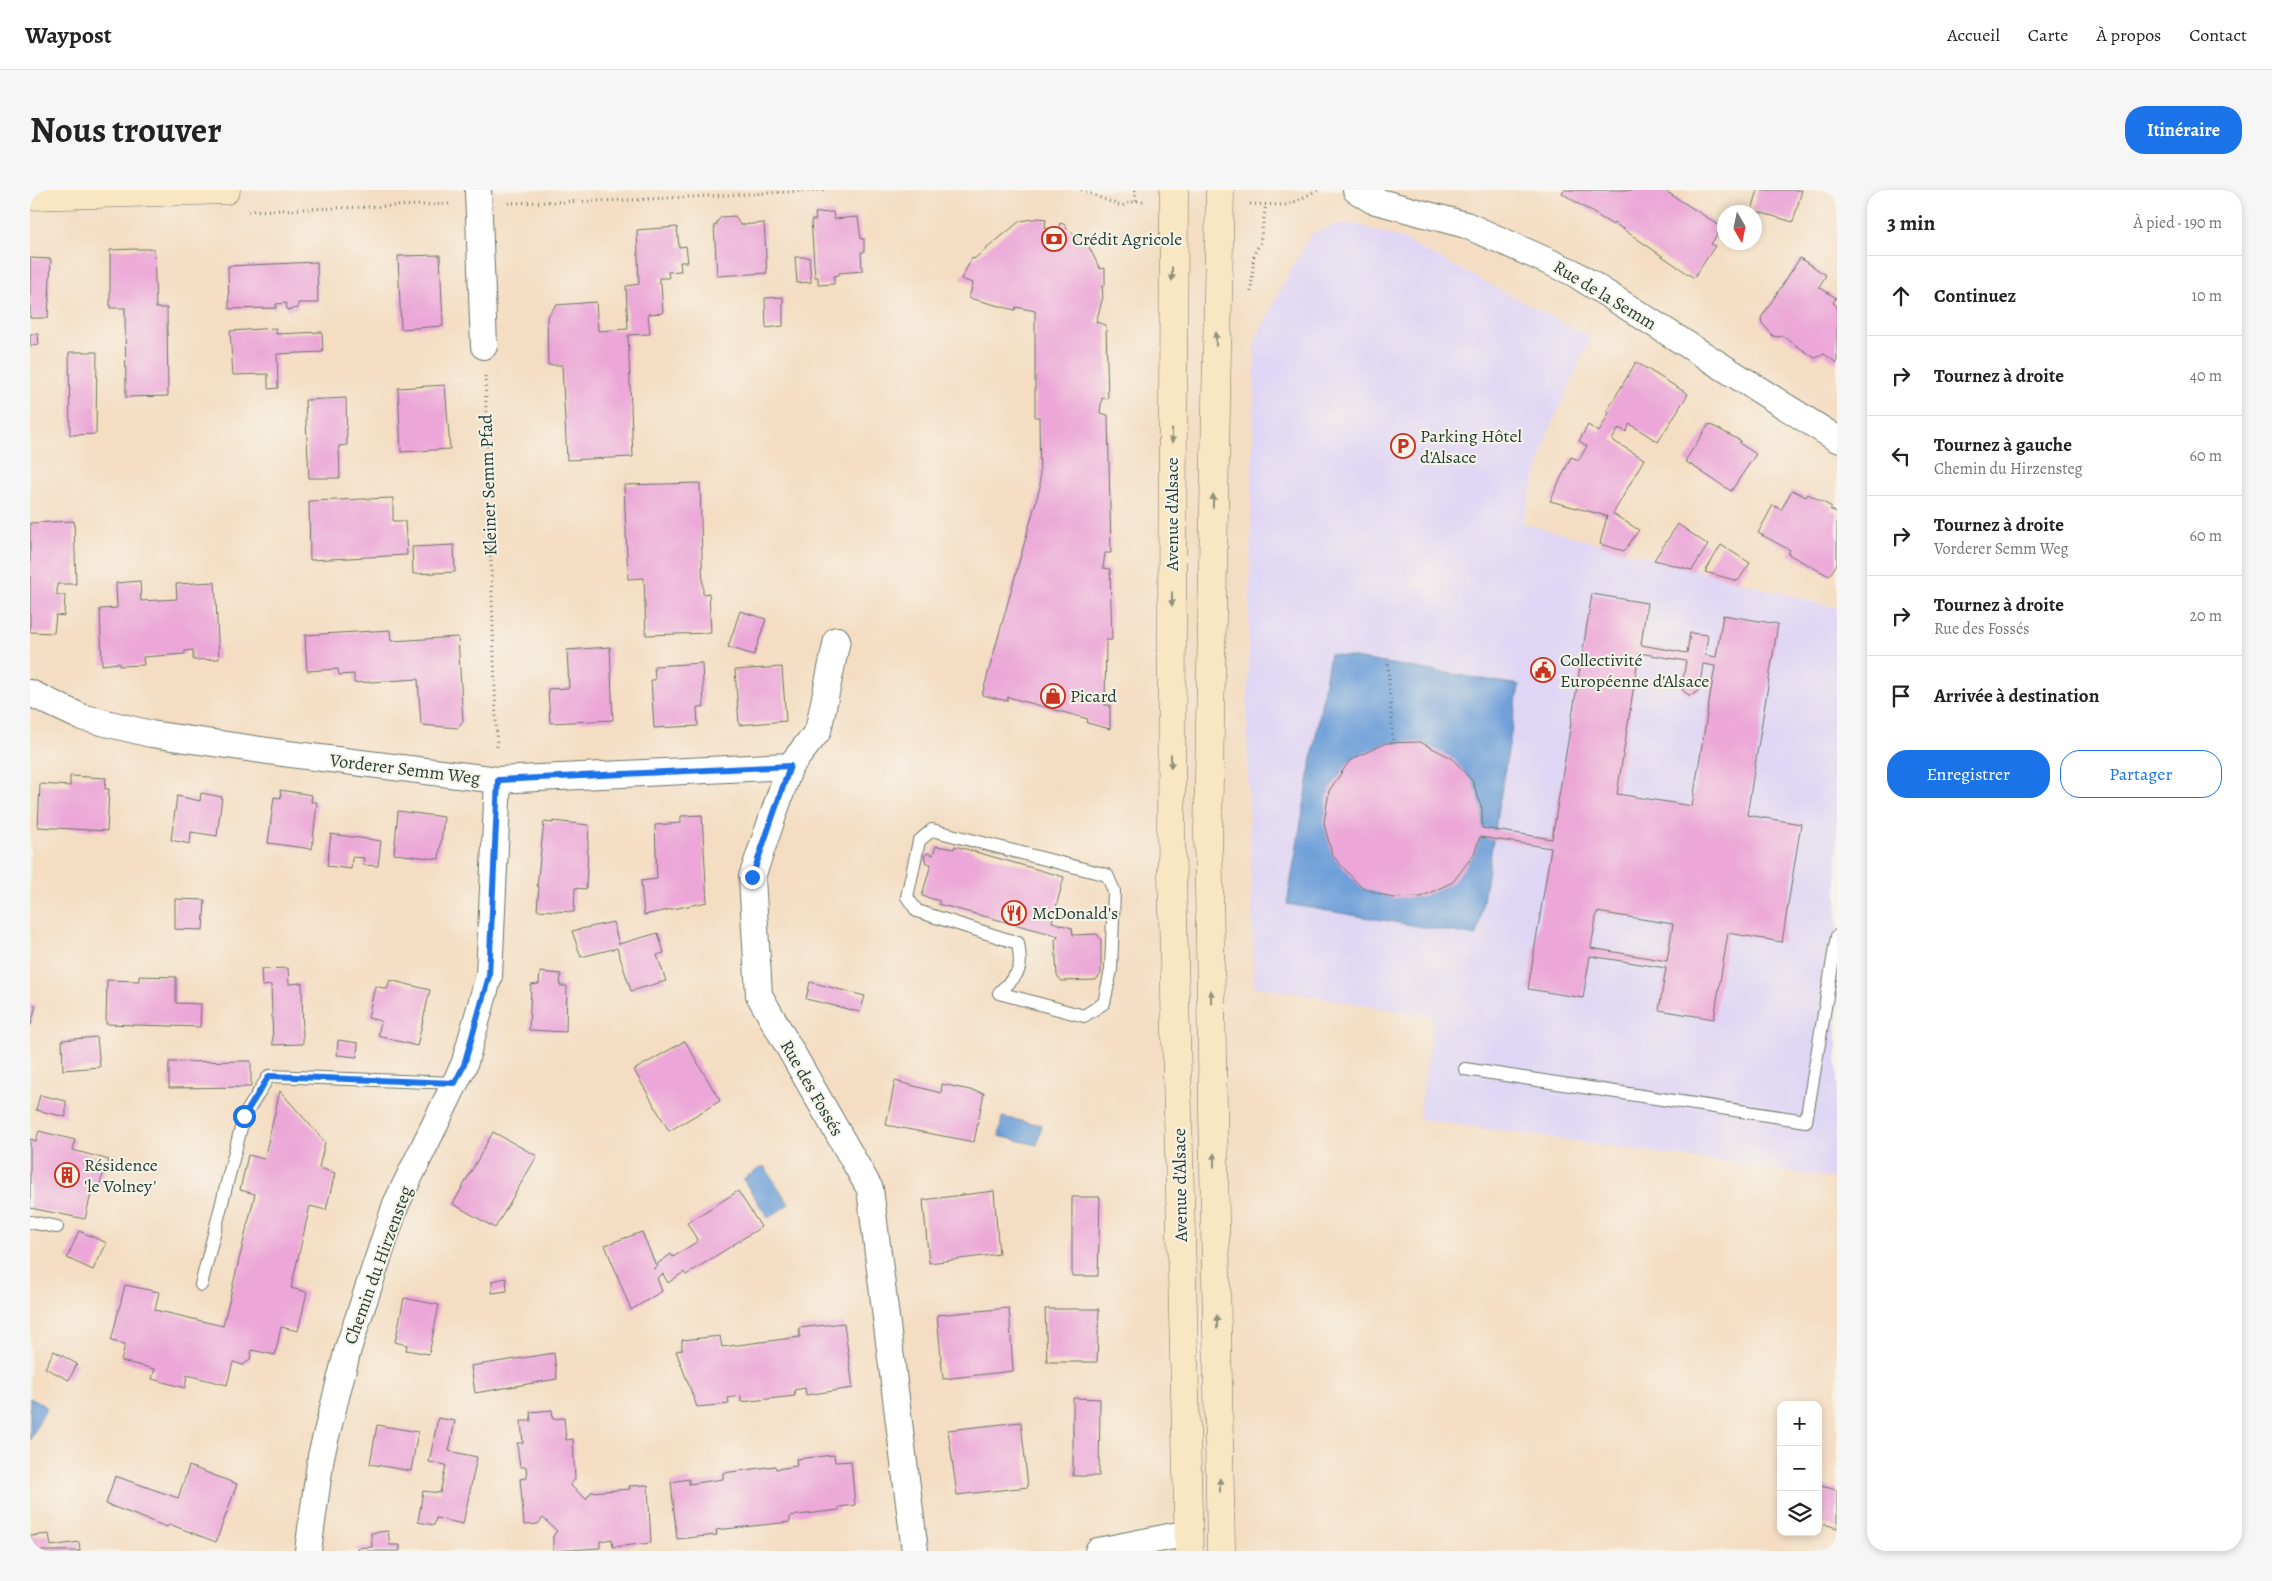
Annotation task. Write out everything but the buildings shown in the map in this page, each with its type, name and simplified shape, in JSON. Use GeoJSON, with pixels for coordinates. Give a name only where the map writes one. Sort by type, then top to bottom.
{"type":"FeatureCollection","features":[{"type":"Feature","properties":{"kind":"main road","name":"Avenue d'Alsace"},"geometry":{"type":"LineString","coordinates":[[1174,190],[1172,224],[1171,837],[1189,1542],[1221,1539],[1208,832],[1220,190]]}},
{"type":"Feature","properties":{"kind":"main road"},"geometry":{"type":"LineString","coordinates":[[30,196],[123,192],[233,201]]}},
{"type":"Feature","properties":{"kind":"main road"},"geometry":{"type":"LineString","coordinates":[[1171,837],[1208,832]]}},
{"type":"Feature","properties":{"kind":"street","name":"Rue de la Semm"},"geometry":{"type":"LineString","coordinates":[[1364,195],[1466,224],[1572,272],[1837,438]]}},
{"type":"Feature","properties":{"kind":"street"},"geometry":{"type":"LineString","coordinates":[[479,197],[484,346]]}},
{"type":"Feature","properties":{"kind":"street","name":"Rue des Fossés"},"geometry":{"type":"LineString","coordinates":[[837,640],[818,731],[790,766],[752,877],[759,995],[870,1189],[915,1551]]}},
{"type":"Feature","properties":{"kind":"street","name":"Vorderer Semm Weg"},"geometry":{"type":"LineString","coordinates":[[30,692],[81,717],[151,734],[289,754],[498,780],[790,766]]}},
{"type":"Feature","properties":{"kind":"street","name":"Chemin du Hirzensteg"},"geometry":{"type":"LineString","coordinates":[[308,1551],[321,1456],[348,1349],[396,1204],[464,1065],[489,976],[498,780]]}},
{"type":"Feature","properties":{"kind":"street"},"geometry":{"type":"LineString","coordinates":[[1098,1551],[1189,1542]]}},
{"type":"Feature","properties":{"kind":"lane"},"geometry":{"type":"LineString","coordinates":[[932,830],[1107,875],[1114,891],[1111,970],[1104,1003],[1084,1016],[999,993],[1020,971],[1021,961],[1018,943],[917,911],[907,898],[919,841],[932,830]]}},
{"type":"Feature","properties":{"kind":"lane"},"geometry":{"type":"LineString","coordinates":[[1465,1069],[1806,1121],[1831,1005],[1837,936]]}},
{"type":"Feature","properties":{"kind":"lane"},"geometry":{"type":"LineString","coordinates":[[201,1285],[244,1116],[269,1076],[455,1083]]}},
{"type":"Feature","properties":{"kind":"lane"},"geometry":{"type":"LineString","coordinates":[[30,1222],[57,1227]]}},
{"type":"Feature","properties":{"kind":"path"},"geometry":{"type":"LineString","coordinates":[[233,201],[479,197],[631,200],[824,190]]}},
{"type":"Feature","properties":{"kind":"path"},"geometry":{"type":"LineString","coordinates":[[1081,190],[1120,206],[1136,201],[1135,190]]}},
{"type":"Feature","properties":{"kind":"path"},"geometry":{"type":"LineString","coordinates":[[1266,204],[1288,206],[1318,190]]}},
{"type":"Feature","properties":{"kind":"path","name":"Kleiner Semm Pfad"},"geometry":{"type":"LineString","coordinates":[[484,346],[498,780]]}},
{"type":"Feature","properties":{"kind":"path"},"geometry":{"type":"LineString","coordinates":[[1388,664],[1394,742]]}},
{"type":"Feature","properties":{"kind":"shaded area","name":"Collectivité Européenne d'Alsace"},"geometry":{"type":"Polygon","coordinates":[[[1338,224],[1355,224],[1402,239],[1591,337],[1549,431],[1522,523],[1837,608],[1837,1179],[1419,1119],[1433,1017],[1254,986],[1247,732],[1255,342],[1289,272],[1312,233],[1338,224]]]}},
{"type":"Feature","properties":{"kind":"water"},"geometry":{"type":"Polygon","coordinates":[[[1330,654],[1519,685],[1477,936],[1287,904],[1330,654]]]}},
{"type":"Feature","properties":{"kind":"water"},"geometry":{"type":"Polygon","coordinates":[[[1002,1117],[1042,1125],[1037,1145],[999,1136],[1002,1117]]]}},
{"type":"Feature","properties":{"kind":"water"},"geometry":{"type":"Polygon","coordinates":[[[764,1166],[789,1204],[768,1218],[743,1179],[764,1166]]]}},
{"type":"Feature","properties":{"kind":"water"},"geometry":{"type":"Polygon","coordinates":[[[30,1398],[47,1407],[30,1440],[30,1398]]]}},
{"type":"Feature","properties":{"kind":"place","name":"Crédit Agricole"},"geometry":{"type":"Point","coordinates":[1054,239]}},
{"type":"Feature","properties":{"kind":"place","name":"Parking Hôtel d'Alsace"},"geometry":{"type":"Point","coordinates":[1403,446]}},
{"type":"Feature","properties":{"kind":"place","name":"Collectivité Européenne d'Alsace"},"geometry":{"type":"Point","coordinates":[1543,670]}},
{"type":"Feature","properties":{"kind":"place","name":"Picard"},"geometry":{"type":"Point","coordinates":[1053,696]}},
{"type":"Feature","properties":{"kind":"place","name":"McDonald's"},"geometry":{"type":"Point","coordinates":[1014,913]}},
{"type":"Feature","properties":{"kind":"place","name":"Résidence 'le Volney'"},"geometry":{"type":"Point","coordinates":[67,1175]}},
{"type":"Feature","properties":{"kind":"route"},"geometry":{"type":"LineString","coordinates":[[244,1116],[269,1076],[455,1083],[464,1065],[489,976],[498,780],[790,766],[752,877]]}}]}
